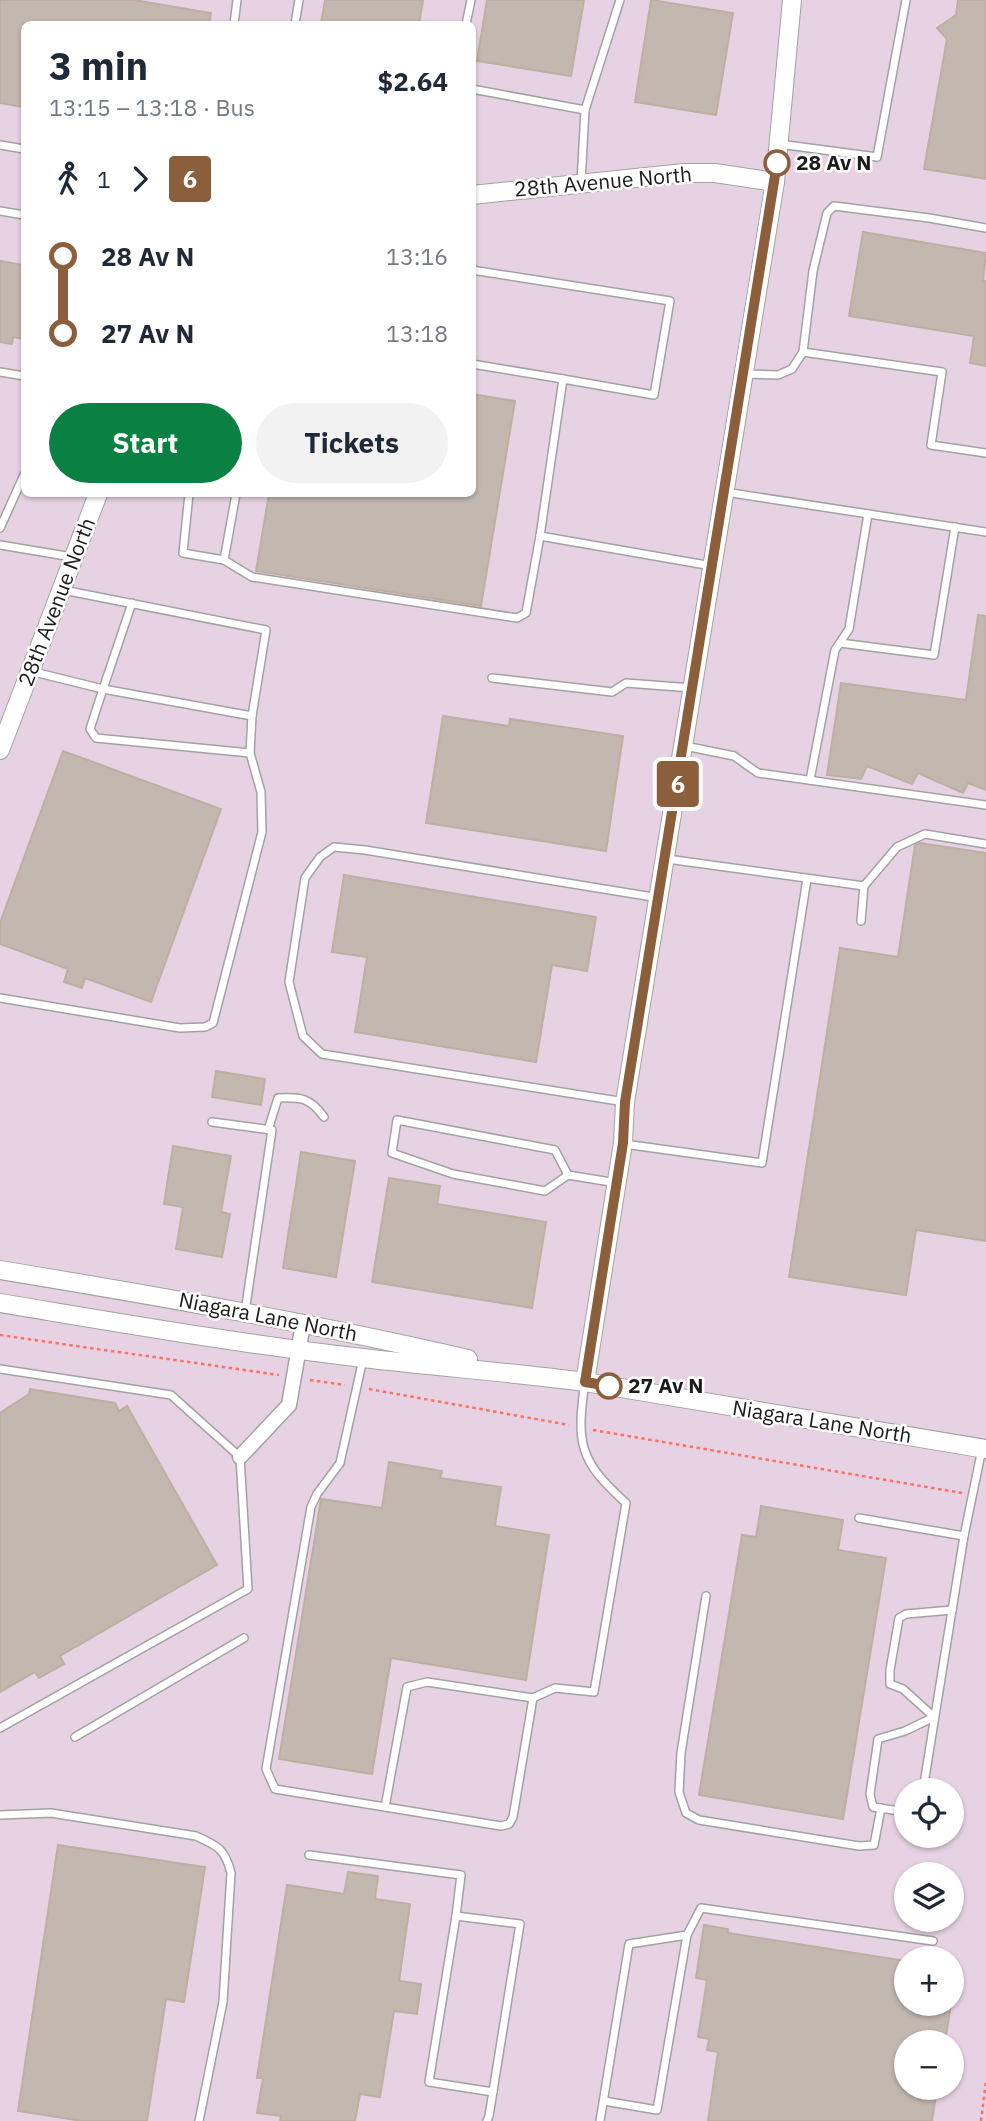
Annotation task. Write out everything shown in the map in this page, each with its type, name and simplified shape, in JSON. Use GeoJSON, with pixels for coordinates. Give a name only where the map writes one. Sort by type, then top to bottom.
{"type":"FeatureCollection","features":[{"type":"Feature","properties":{"kind":"street"},"geometry":{"type":"LineString","coordinates":[[585,1382],[623,1143],[625,1102],[775,182],[792,0]]}},
{"type":"Feature","properties":{"kind":"street","name":"28th Avenue North"},"geometry":{"type":"LineString","coordinates":[[476,195],[684,173],[715,173],[775,182]]}},
{"type":"Feature","properties":{"kind":"street","name":"28th Avenue North"},"geometry":{"type":"LineString","coordinates":[[0,750],[97,497]]}},
{"type":"Feature","properties":{"kind":"street","name":"Niagara Lane North"},"geometry":{"type":"LineString","coordinates":[[0,1270],[368,1336],[533,1375]]}},
{"type":"Feature","properties":{"kind":"street","name":"Niagara Lane North"},"geometry":{"type":"LineString","coordinates":[[0,1303],[188,1334],[363,1358],[585,1382],[984,1449]]}},
{"type":"Feature","properties":{"kind":"street"},"geometry":{"type":"LineString","coordinates":[[240,1457],[289,1405],[303,1324]]}},
{"type":"Feature","properties":{"kind":"lane"},"geometry":{"type":"LineString","coordinates":[[234,21],[237,0]]}},
{"type":"Feature","properties":{"kind":"lane"},"geometry":{"type":"LineString","coordinates":[[296,21],[299,0]]}},
{"type":"Feature","properties":{"kind":"lane"},"geometry":{"type":"LineString","coordinates":[[468,21],[471,0]]}},
{"type":"Feature","properties":{"kind":"lane"},"geometry":{"type":"LineString","coordinates":[[581,183],[585,110],[620,0]]}},
{"type":"Feature","properties":{"kind":"lane"},"geometry":{"type":"LineString","coordinates":[[779,144],[877,157],[906,0]]}},
{"type":"Feature","properties":{"kind":"lane"},"geometry":{"type":"LineString","coordinates":[[476,90],[585,110]]}},
{"type":"Feature","properties":{"kind":"lane"},"geometry":{"type":"LineString","coordinates":[[0,145],[21,148]]}},
{"type":"Feature","properties":{"kind":"lane"},"geometry":{"type":"LineString","coordinates":[[744,374],[778,375],[792,369],[803,352],[813,271],[827,213],[834,206],[986,228]]}},
{"type":"Feature","properties":{"kind":"lane"},"geometry":{"type":"LineString","coordinates":[[0,211],[21,214]]}},
{"type":"Feature","properties":{"kind":"lane"},"geometry":{"type":"LineString","coordinates":[[476,271],[670,301],[654,395],[476,364]]}},
{"type":"Feature","properties":{"kind":"lane"},"geometry":{"type":"LineString","coordinates":[[803,352],[942,372],[931,444],[986,453]]}},
{"type":"Feature","properties":{"kind":"lane"},"geometry":{"type":"LineString","coordinates":[[0,372],[21,376]]}},
{"type":"Feature","properties":{"kind":"lane"},"geometry":{"type":"LineString","coordinates":[[189,497],[183,553],[224,559],[252,577],[517,618],[526,613],[563,379]]}},
{"type":"Feature","properties":{"kind":"lane"},"geometry":{"type":"LineString","coordinates":[[0,528],[21,482]]}},
{"type":"Feature","properties":{"kind":"lane"},"geometry":{"type":"LineString","coordinates":[[725,492],[986,532]]}},
{"type":"Feature","properties":{"kind":"lane"},"geometry":{"type":"LineString","coordinates":[[224,559],[235,497]]}},
{"type":"Feature","properties":{"kind":"lane"},"geometry":{"type":"LineString","coordinates":[[810,780],[835,650],[849,629],[868,514]]}},
{"type":"Feature","properties":{"kind":"lane"},"geometry":{"type":"LineString","coordinates":[[840,643],[934,655],[955,527]]}},
{"type":"Feature","properties":{"kind":"lane"},"geometry":{"type":"LineString","coordinates":[[540,536],[712,566]]}},
{"type":"Feature","properties":{"kind":"lane"},"geometry":{"type":"LineString","coordinates":[[0,545],[73,557]]}},
{"type":"Feature","properties":{"kind":"lane"},"geometry":{"type":"LineString","coordinates":[[0,998],[180,1028],[205,1027],[213,1023],[262,832],[261,792],[250,753],[252,716],[267,630],[61,589]]}},
{"type":"Feature","properties":{"kind":"lane"},"geometry":{"type":"LineString","coordinates":[[132,603],[90,729],[96,738],[250,753]]}},
{"type":"Feature","properties":{"kind":"lane"},"geometry":{"type":"LineString","coordinates":[[30,671],[103,689],[252,716]]}},
{"type":"Feature","properties":{"kind":"lane"},"geometry":{"type":"LineString","coordinates":[[492,678],[612,692],[626,683],[693,689]]}},
{"type":"Feature","properties":{"kind":"lane"},"geometry":{"type":"LineString","coordinates":[[684,746],[734,756],[758,773],[986,805]]}},
{"type":"Feature","properties":{"kind":"lane"},"geometry":{"type":"LineString","coordinates":[[861,921],[864,885],[897,847],[925,834],[986,844]]}},
{"type":"Feature","properties":{"kind":"lane"},"geometry":{"type":"LineString","coordinates":[[625,1102],[321,1054],[303,1036],[289,982],[305,878],[320,857],[334,847],[660,898]]}},
{"type":"Feature","properties":{"kind":"lane"},"geometry":{"type":"LineString","coordinates":[[666,859],[864,885]]}},
{"type":"Feature","properties":{"kind":"lane"},"geometry":{"type":"LineString","coordinates":[[623,1143],[762,1163],[807,879]]}},
{"type":"Feature","properties":{"kind":"lane"},"geometry":{"type":"LineString","coordinates":[[268,1130],[278,1098],[299,1097],[315,1104],[324,1117]]}},
{"type":"Feature","properties":{"kind":"lane"},"geometry":{"type":"LineString","coordinates":[[568,1175],[555,1150],[397,1120],[392,1153],[453,1174],[545,1191],[568,1175],[617,1184]]}},
{"type":"Feature","properties":{"kind":"lane"},"geometry":{"type":"LineString","coordinates":[[212,1122],[272,1130],[245,1313]]}},
{"type":"Feature","properties":{"kind":"lane"},"geometry":{"type":"LineString","coordinates":[[363,1358],[340,1463],[317,1494],[311,1507],[267,1769],[275,1789],[501,1826],[509,1824],[513,1817],[533,1698]]}},
{"type":"Feature","properties":{"kind":"lane"},"geometry":{"type":"LineString","coordinates":[[0,1369],[171,1395],[240,1457],[248,1589],[0,1728]]}},
{"type":"Feature","properties":{"kind":"lane"},"geometry":{"type":"LineString","coordinates":[[385,1807],[407,1687],[428,1682],[533,1698],[555,1688],[594,1692],[626,1503],[591,1467],[581,1441],[579,1427],[585,1382]]}},
{"type":"Feature","properties":{"kind":"lane"},"geometry":{"type":"LineString","coordinates":[[925,1778],[964,1536],[984,1449]]}},
{"type":"Feature","properties":{"kind":"lane"},"geometry":{"type":"LineString","coordinates":[[859,1518],[964,1536]]}},
{"type":"Feature","properties":{"kind":"lane"},"geometry":{"type":"LineString","coordinates":[[706,1596],[681,1753],[679,1792],[686,1813],[699,1820],[859,1846],[874,1845],[881,1808]]}},
{"type":"Feature","properties":{"kind":"lane"},"geometry":{"type":"LineString","coordinates":[[934,1717],[903,1689],[890,1684],[890,1670],[899,1618],[906,1614],[952,1611]]}},
{"type":"Feature","properties":{"kind":"lane"},"geometry":{"type":"LineString","coordinates":[[75,1737],[244,1638]]}},
{"type":"Feature","properties":{"kind":"lane"},"geometry":{"type":"LineString","coordinates":[[894,1810],[873,1807],[870,1794],[878,1740],[934,1717]]}},
{"type":"Feature","properties":{"kind":"lane"},"geometry":{"type":"LineString","coordinates":[[0,1815],[51,1813],[196,1836],[217,1845],[227,1856],[232,1873],[223,2002],[199,2121]]}},
{"type":"Feature","properties":{"kind":"lane"},"geometry":{"type":"LineString","coordinates":[[309,1855],[461,1875],[429,2082],[493,2092]]}},
{"type":"Feature","properties":{"kind":"lane"},"geometry":{"type":"LineString","coordinates":[[604,2101],[657,2110],[687,1935],[701,1908],[933,1941]]}},
{"type":"Feature","properties":{"kind":"lane"},"geometry":{"type":"LineString","coordinates":[[456,1916],[520,1924],[487,2121]]}},
{"type":"Feature","properties":{"kind":"lane"},"geometry":{"type":"LineString","coordinates":[[600,2121],[629,1944],[687,1935]]}},
{"type":"Feature","properties":{"kind":"path"},"geometry":{"type":"LineString","coordinates":[[0,1335],[358,1387],[973,1495]]}},
{"type":"Feature","properties":{"kind":"path"},"geometry":{"type":"LineString","coordinates":[[981,2121],[986,2081]]}},
{"type":"Feature","properties":{"kind":"shaded area"},"geometry":{"type":"Polygon","coordinates":[[[0,0],[986,0],[986,2121],[0,2121],[0,0]]]}},
{"type":"Feature","properties":{"kind":"building"},"geometry":{"type":"Polygon","coordinates":[[[0,0],[134,0],[211,13],[210,21],[21,21],[21,106],[0,103],[0,0]]]}},
{"type":"Feature","properties":{"kind":"building"},"geometry":{"type":"Polygon","coordinates":[[[325,0],[423,0],[420,21],[322,21],[325,0]]]}},
{"type":"Feature","properties":{"kind":"building"},"geometry":{"type":"Polygon","coordinates":[[[487,0],[584,0],[571,76],[477,61],[487,0]]]}},
{"type":"Feature","properties":{"kind":"building"},"geometry":{"type":"Polygon","coordinates":[[[651,0],[733,13],[716,115],[635,102],[651,0]]]}},
{"type":"Feature","properties":{"kind":"building"},"geometry":{"type":"Polygon","coordinates":[[[958,0],[986,0],[986,179],[924,169],[947,39],[937,28],[956,15],[958,0]]]}},
{"type":"Feature","properties":{"kind":"building"},"geometry":{"type":"Polygon","coordinates":[[[863,232],[986,253],[983,281],[986,281],[986,366],[970,363],[974,336],[849,316],[863,232]]]}},
{"type":"Feature","properties":{"kind":"building"},"geometry":{"type":"Polygon","coordinates":[[[0,261],[21,264],[21,338],[13,337],[12,344],[0,342],[0,261]]]}},
{"type":"Feature","properties":{"kind":"building"},"geometry":{"type":"Polygon","coordinates":[[[476,395],[515,401],[481,606],[256,571],[268,497],[476,497],[476,395]]]}},
{"type":"Feature","properties":{"kind":"building"},"geometry":{"type":"Polygon","coordinates":[[[978,615],[986,616],[986,790],[968,783],[963,793],[918,773],[912,784],[867,766],[861,779],[827,775],[841,683],[966,700],[978,615]]]}},
{"type":"Feature","properties":{"kind":"building"},"geometry":{"type":"Polygon","coordinates":[[[443,716],[509,726],[510,719],[623,736],[606,851],[426,823],[443,716]]]}},
{"type":"Feature","properties":{"kind":"building"},"geometry":{"type":"Polygon","coordinates":[[[63,751],[221,809],[151,1002],[85,978],[82,988],[64,982],[68,969],[0,944],[0,923],[63,751]]]}},
{"type":"Feature","properties":{"kind":"building"},"geometry":{"type":"Polygon","coordinates":[[[920,843],[986,853],[986,1241],[916,1230],[906,1295],[789,1277],[840,948],[898,957],[915,845],[920,843]]]}},
{"type":"Feature","properties":{"kind":"building"},"geometry":{"type":"Polygon","coordinates":[[[344,875],[596,917],[587,971],[552,965],[536,1062],[355,1032],[367,957],[332,952],[344,875]]]}},
{"type":"Feature","properties":{"kind":"building"},"geometry":{"type":"Polygon","coordinates":[[[216,1071],[265,1079],[261,1105],[212,1097],[216,1071]]]}},
{"type":"Feature","properties":{"kind":"building"},"geometry":{"type":"Polygon","coordinates":[[[173,1146],[231,1156],[221,1212],[230,1214],[222,1257],[176,1249],[183,1207],[164,1204],[173,1146]]]}},
{"type":"Feature","properties":{"kind":"building"},"geometry":{"type":"Polygon","coordinates":[[[301,1152],[355,1161],[336,1277],[283,1268],[301,1152]]]}},
{"type":"Feature","properties":{"kind":"building"},"geometry":{"type":"Polygon","coordinates":[[[389,1178],[440,1186],[437,1204],[546,1222],[532,1308],[372,1282],[389,1178]]]}},
{"type":"Feature","properties":{"kind":"building"},"geometry":{"type":"Polygon","coordinates":[[[30,1389],[115,1403],[119,1411],[127,1406],[217,1565],[60,1656],[64,1664],[39,1678],[35,1672],[0,1692],[0,1413],[29,1394],[30,1389]]]}},
{"type":"Feature","properties":{"kind":"building"},"geometry":{"type":"Polygon","coordinates":[[[389,1462],[442,1471],[440,1478],[501,1487],[495,1526],[549,1535],[526,1680],[391,1658],[372,1774],[279,1759],[321,1499],[382,1508],[389,1462]]]}},
{"type":"Feature","properties":{"kind":"building"},"geometry":{"type":"Polygon","coordinates":[[[761,1506],[843,1520],[838,1550],[886,1558],[843,1819],[699,1795],[742,1535],[756,1537],[761,1506]]]}},
{"type":"Feature","properties":{"kind":"building"},"geometry":{"type":"Polygon","coordinates":[[[58,1845],[205,1867],[184,2002],[166,1999],[147,2121],[82,2121],[18,2111],[58,1845]]]}},
{"type":"Feature","properties":{"kind":"building"},"geometry":{"type":"Polygon","coordinates":[[[348,1872],[378,1876],[375,1899],[410,1904],[399,1981],[421,1984],[417,2014],[394,2011],[380,2097],[360,2094],[355,2121],[280,2121],[281,2116],[257,2113],[263,2078],[257,2078],[287,1885],[344,1894],[348,1872]]]}},
{"type":"Feature","properties":{"kind":"building"},"geometry":{"type":"Polygon","coordinates":[[[704,1925],[728,1929],[728,1933],[894,1959],[894,2016],[949,2016],[947,2030],[894,2030],[894,2100],[935,2100],[932,2121],[708,2121],[718,2052],[707,2050],[709,2039],[698,2037],[707,1980],[696,1978],[704,1925]]]}},
{"type":"Feature","properties":{"kind":"bus line","name":"6"},"geometry":{"type":"LineString","coordinates":[[609,1386],[585,1382],[623,1143],[625,1102],[777,163]]}},
{"type":"Feature","properties":{"kind":"place","name":"28 Av N"},"geometry":{"type":"Point","coordinates":[777,163]}},
{"type":"Feature","properties":{"kind":"place","name":"27 Av N"},"geometry":{"type":"Point","coordinates":[609,1386]}}]}
